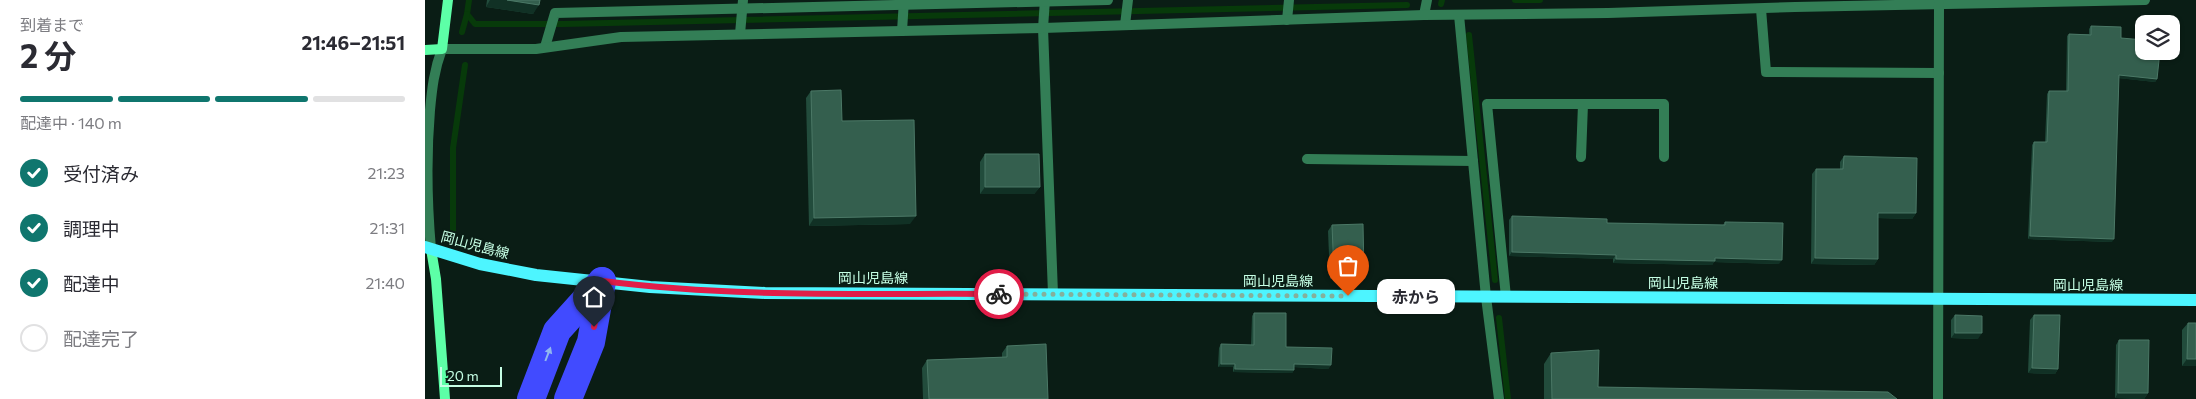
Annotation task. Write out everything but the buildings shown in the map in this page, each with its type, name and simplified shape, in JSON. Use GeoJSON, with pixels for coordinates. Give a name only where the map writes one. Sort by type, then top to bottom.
{"type":"FeatureCollection","features":[{"type":"Feature","properties":{"kind":"highway"},"geometry":{"type":"LineString","coordinates":[[531,399],[557,331],[603,281]]}},
{"type":"Feature","properties":{"kind":"highway"},"geometry":{"type":"LineString","coordinates":[[568,399],[591,342],[603,281]]}},
{"type":"Feature","properties":{"kind":"main road","name":"岡山児島線"},"geometry":{"type":"LineString","coordinates":[[428,248],[480,264],[535,275],[650,287],[765,293],[2196,300]]}},
{"type":"Feature","properties":{"kind":"street"},"geometry":{"type":"LineString","coordinates":[[445,399],[436,279],[428,248],[427,142],[434,68],[442,50],[448,0]]}},
{"type":"Feature","properties":{"kind":"street"},"geometry":{"type":"LineString","coordinates":[[545,47],[555,14],[741,8],[768,4],[904,6],[1108,0]]}},
{"type":"Feature","properties":{"kind":"street"},"geometry":{"type":"LineString","coordinates":[[1424,15],[1427,0]]}},
{"type":"Feature","properties":{"kind":"street"},"geometry":{"type":"LineString","coordinates":[[425,50],[536,49],[621,37],[903,27],[1761,9],[1795,3],[1939,4],[2057,0],[2145,0]]}},
{"type":"Feature","properties":{"kind":"street"},"geometry":{"type":"LineString","coordinates":[[1287,18],[1289,1]]}},
{"type":"Feature","properties":{"kind":"street"},"geometry":{"type":"LineString","coordinates":[[1045,3],[1043,23],[1053,294]]}},
{"type":"Feature","properties":{"kind":"street"},"geometry":{"type":"LineString","coordinates":[[1125,22],[1128,3]]}},
{"type":"Feature","properties":{"kind":"street"},"geometry":{"type":"LineString","coordinates":[[1938,399],[1939,4]]}},
{"type":"Feature","properties":{"kind":"street"},"geometry":{"type":"LineString","coordinates":[[903,27],[904,6]]}},
{"type":"Feature","properties":{"kind":"street"},"geometry":{"type":"LineString","coordinates":[[740,32],[741,8]]}},
{"type":"Feature","properties":{"kind":"street"},"geometry":{"type":"LineString","coordinates":[[1761,9],[1766,72],[1939,73]]}},
{"type":"Feature","properties":{"kind":"street"},"geometry":{"type":"LineString","coordinates":[[1459,15],[1480,131],[1506,297]]}},
{"type":"Feature","properties":{"kind":"street"},"geometry":{"type":"LineString","coordinates":[[1499,399],[1473,161],[1487,104],[1664,104],[1664,158]]}},
{"type":"Feature","properties":{"kind":"street"},"geometry":{"type":"LineString","coordinates":[[1581,157],[1583,104]]}},
{"type":"Feature","properties":{"kind":"street"},"geometry":{"type":"LineString","coordinates":[[1307,160],[1473,161]]}},
{"type":"Feature","properties":{"kind":"waterway"},"geometry":{"type":"LineString","coordinates":[[469,0],[467,14],[475,24],[563,24],[1407,5]]}},
{"type":"Feature","properties":{"kind":"waterway"},"geometry":{"type":"LineString","coordinates":[[1441,4],[1442,0]]}},
{"type":"Feature","properties":{"kind":"waterway"},"geometry":{"type":"LineString","coordinates":[[1515,0],[1540,0]]}},
{"type":"Feature","properties":{"kind":"waterway"},"geometry":{"type":"LineString","coordinates":[[462,32],[467,14]]}},
{"type":"Feature","properties":{"kind":"waterway"},"geometry":{"type":"LineString","coordinates":[[1469,35],[1495,280]]}},
{"type":"Feature","properties":{"kind":"waterway"},"geometry":{"type":"LineString","coordinates":[[453,237],[453,148],[465,65]]}},
{"type":"Feature","properties":{"kind":"waterway"},"geometry":{"type":"LineString","coordinates":[[1499,318],[1508,399]]}},
{"type":"Feature","properties":{"kind":"way so far"},"geometry":{"type":"LineString","coordinates":[[999,294],[1348,296]]}},
{"type":"Feature","properties":{"kind":"place","name":"赤から"},"geometry":{"type":"Point","coordinates":[1348,296]}},
{"type":"Feature","properties":{"kind":"route"},"geometry":{"type":"LineString","coordinates":[[594,327],[603,281],[650,287],[765,293],[999,294]]}}]}
